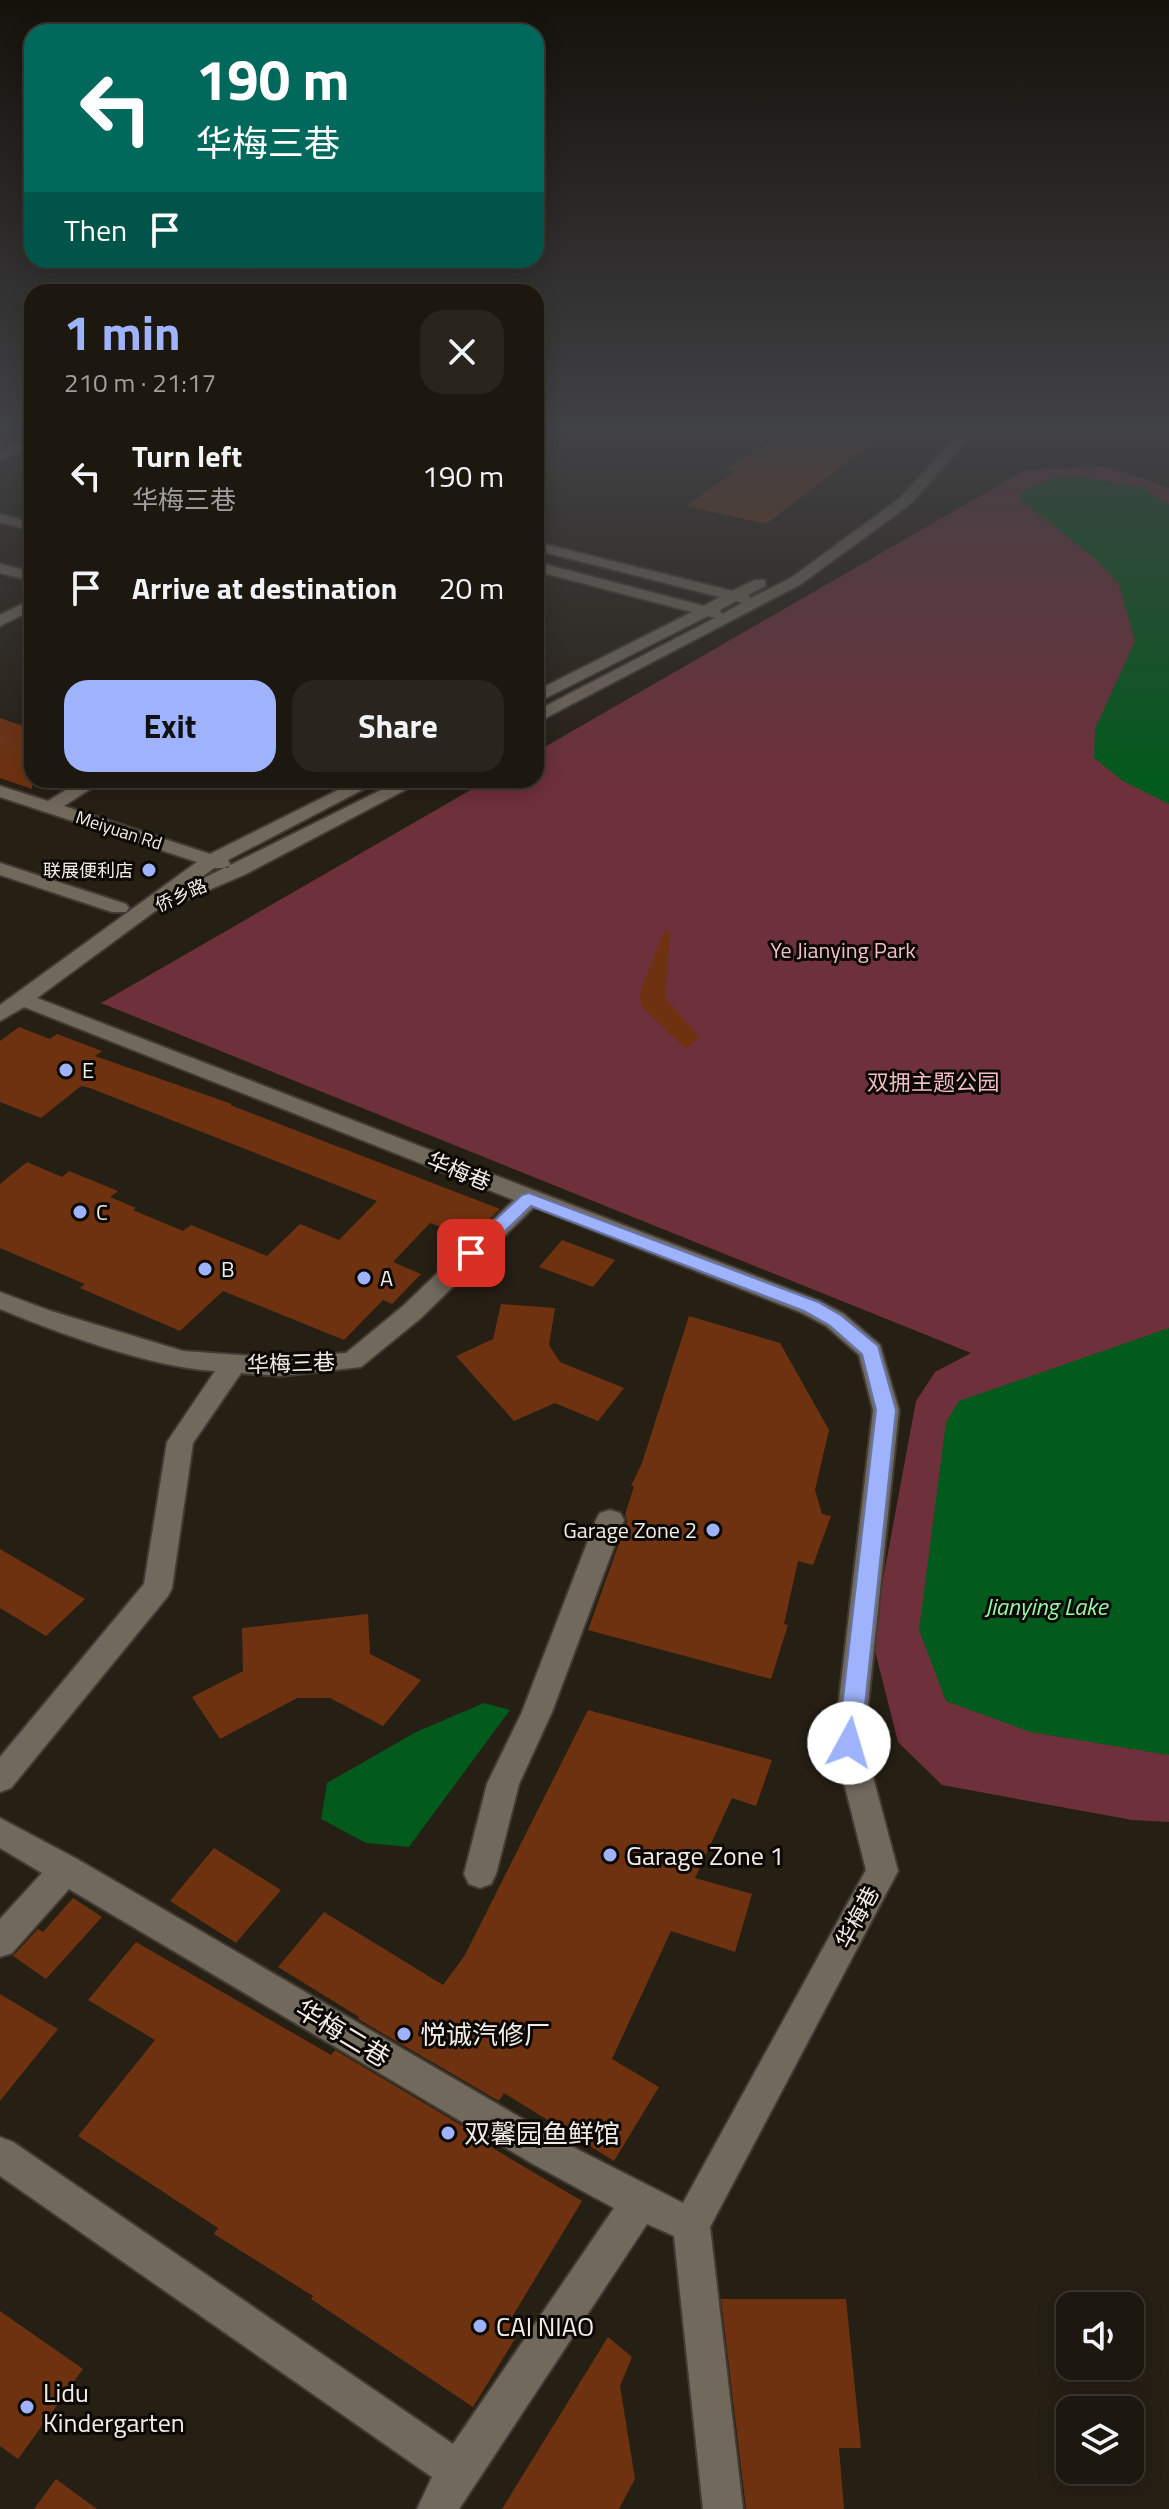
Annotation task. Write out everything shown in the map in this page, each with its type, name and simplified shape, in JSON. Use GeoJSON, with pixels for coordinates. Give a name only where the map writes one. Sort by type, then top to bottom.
{"type":"FeatureCollection","features":[{"type":"Feature","properties":{"kind":"street"},"geometry":{"type":"LineString","coordinates":[[548,549],[758,602]]}},
{"type":"Feature","properties":{"kind":"street"},"geometry":{"type":"LineString","coordinates":[[544,694],[781,572],[813,549]]}},
{"type":"Feature","properties":{"kind":"street"},"geometry":{"type":"LineString","coordinates":[[544,714],[732,618],[796,581],[840,549]]}},
{"type":"Feature","properties":{"kind":"street"},"geometry":{"type":"LineString","coordinates":[[0,568],[24,575]]}},
{"type":"Feature","properties":{"kind":"street"},"geometry":{"type":"LineString","coordinates":[[544,568],[732,618]]}},
{"type":"Feature","properties":{"kind":"street"},"geometry":{"type":"LineString","coordinates":[[0,621],[24,608]]}},
{"type":"Feature","properties":{"kind":"street"},"geometry":{"type":"LineString","coordinates":[[55,804],[82,788]]}},
{"type":"Feature","properties":{"kind":"street","name":"侨乡路"},"geometry":{"type":"LineString","coordinates":[[142,912],[211,861],[356,788]]}},
{"type":"Feature","properties":{"kind":"street","name":"侨乡路"},"geometry":{"type":"LineString","coordinates":[[142,912],[239,870],[399,788]]}},
{"type":"Feature","properties":{"kind":"street","name":"Meiyuan Rd"},"geometry":{"type":"LineString","coordinates":[[0,791],[239,870]]}},
{"type":"Feature","properties":{"kind":"street"},"geometry":{"type":"LineString","coordinates":[[0,869],[119,908]]}},
{"type":"Feature","properties":{"kind":"street"},"geometry":{"type":"LineString","coordinates":[[0,1015],[142,912]]}},
{"type":"Feature","properties":{"kind":"street","name":"华梅巷"},"geometry":{"type":"LineString","coordinates":[[24,1000],[811,1307],[835,1320],[871,1351],[886,1410],[849,1743],[882,1871],[691,2225]]}},
{"type":"Feature","properties":{"kind":"street","name":"华梅三巷"},"geometry":{"type":"LineString","coordinates":[[0,1300],[42,1317],[182,1360],[280,1367],[352,1361],[412,1312],[529,1199]]}},
{"type":"Feature","properties":{"kind":"street"},"geometry":{"type":"LineString","coordinates":[[0,1779],[158,1588],[180,1442],[233,1365]]}},
{"type":"Feature","properties":{"kind":"street"},"geometry":{"type":"LineString","coordinates":[[480,1874],[503,1784],[537,1712],[610,1520]]}},
{"type":"Feature","properties":{"kind":"street","name":"华梅二巷"},"geometry":{"type":"LineString","coordinates":[[0,1832],[532,2144],[640,2202],[691,2225]]}},
{"type":"Feature","properties":{"kind":"street"},"geometry":{"type":"LineString","coordinates":[[0,1942],[66,1869]]}},
{"type":"Feature","properties":{"kind":"street"},"geometry":{"type":"LineString","coordinates":[[0,2155],[458,2471]]}},
{"type":"Feature","properties":{"kind":"street"},"geometry":{"type":"LineString","coordinates":[[437,2509],[458,2471],[640,2202]]}},
{"type":"Feature","properties":{"kind":"street"},"geometry":{"type":"LineString","coordinates":[[691,2225],[723,2509]]}},
{"type":"Feature","properties":{"kind":"green space","name":"Ye Jianying Park"},"geometry":{"type":"Polygon","coordinates":[[[888,549],[1169,549],[1169,1822],[1132,1820],[942,1785],[898,1742],[872,1639],[916,1401],[935,1372],[971,1353],[101,1003],[474,788],[544,788],[544,747],[888,549]]]}},
{"type":"Feature","properties":{"kind":"water"},"geometry":{"type":"Polygon","coordinates":[[[1083,549],[1169,549],[1169,804],[1123,781],[1094,758],[1095,729],[1135,641],[1119,584],[1083,549]]]}},
{"type":"Feature","properties":{"kind":"water","name":"Jianying Lake"},"geometry":{"type":"Polygon","coordinates":[[[1169,1328],[1169,1755],[1030,1732],[946,1701],[919,1630],[946,1422],[959,1401],[1169,1328]]]}},
{"type":"Feature","properties":{"kind":"water"},"geometry":{"type":"Polygon","coordinates":[[[484,1703],[510,1710],[409,1847],[366,1843],[321,1819],[327,1783],[416,1732],[484,1703]]]}},
{"type":"Feature","properties":{"kind":"building"},"geometry":{"type":"Polygon","coordinates":[[[0,718],[24,726],[24,786],[0,778],[0,718]]]}},
{"type":"Feature","properties":{"kind":"building"},"geometry":{"type":"Polygon","coordinates":[[[664,931],[670,932],[665,998],[699,1037],[686,1049],[641,1006],[640,992],[664,931]]]}},
{"type":"Feature","properties":{"kind":"building"},"geometry":{"type":"Polygon","coordinates":[[[19,1027],[50,1039],[57,1034],[102,1051],[95,1056],[232,1104],[500,1209],[470,1238],[430,1223],[393,1262],[421,1274],[392,1304],[383,1300],[344,1340],[223,1291],[180,1331],[80,1288],[85,1284],[0,1248],[0,1184],[27,1162],[62,1177],[69,1171],[118,1191],[110,1197],[136,1208],[133,1210],[183,1231],[191,1225],[267,1256],[300,1224],[339,1240],[377,1201],[90,1088],[81,1086],[41,1118],[0,1102],[0,1041],[19,1027]]]}},
{"type":"Feature","properties":{"kind":"building"},"geometry":{"type":"Polygon","coordinates":[[[562,1240],[615,1260],[593,1287],[539,1267],[562,1240]]]}},
{"type":"Feature","properties":{"kind":"building"},"geometry":{"type":"Polygon","coordinates":[[[501,1304],[555,1308],[549,1345],[560,1362],[624,1388],[598,1421],[555,1403],[514,1421],[456,1356],[493,1339],[501,1304]]]}},
{"type":"Feature","properties":{"kind":"building","name":"Garage Zone 2"},"geometry":{"type":"Polygon","coordinates":[[[689,1316],[780,1343],[829,1430],[815,1490],[822,1514],[831,1516],[813,1565],[798,1561],[784,1624],[788,1625],[771,1679],[588,1630],[627,1521],[625,1515],[634,1486],[631,1486],[642,1463],[689,1316]]]}},
{"type":"Feature","properties":{"kind":"building"},"geometry":{"type":"Polygon","coordinates":[[[0,1549],[85,1599],[46,1636],[0,1608],[0,1549]]]}},
{"type":"Feature","properties":{"kind":"building"},"geometry":{"type":"Polygon","coordinates":[[[368,1614],[370,1654],[421,1680],[383,1726],[330,1698],[297,1698],[220,1739],[192,1697],[243,1671],[242,1628],[368,1614]]]}},
{"type":"Feature","properties":{"kind":"building"},"geometry":{"type":"Polygon","coordinates":[[[588,1710],[772,1760],[756,1806],[732,1798],[695,1878],[752,1894],[735,1952],[671,1931],[612,2059],[659,2087],[614,2161],[504,2093],[499,2101],[358,2019],[278,1967],[324,1912],[443,1985],[465,1955],[588,1710]]]}},
{"type":"Feature","properties":{"kind":"building"},"geometry":{"type":"Polygon","coordinates":[[[214,1848],[281,1890],[236,1943],[170,1901],[214,1848]]]}},
{"type":"Feature","properties":{"kind":"building"},"geometry":{"type":"Polygon","coordinates":[[[73,1898],[102,1917],[46,1979],[13,1956],[38,1929],[43,1932],[73,1898]]]}},
{"type":"Feature","properties":{"kind":"building"},"geometry":{"type":"Polygon","coordinates":[[[136,1942],[331,2055],[335,2050],[582,2201],[509,2322],[521,2329],[473,2407],[311,2299],[313,2296],[214,2234],[218,2228],[78,2136],[155,2040],[88,2000],[136,1942]]]}},
{"type":"Feature","properties":{"kind":"building"},"geometry":{"type":"Polygon","coordinates":[[[0,1994],[58,2029],[0,2101],[0,1994]]]}},
{"type":"Feature","properties":{"kind":"building"},"geometry":{"type":"Polygon","coordinates":[[[721,2299],[846,2299],[861,2448],[839,2448],[844,2509],[746,2509],[721,2299]]]}},
{"type":"Feature","properties":{"kind":"building","name":"Lidu Kindergarten"},"geometry":{"type":"Polygon","coordinates":[[[0,2311],[83,2369],[18,2459],[0,2446],[0,2311]]]}},
{"type":"Feature","properties":{"kind":"building"},"geometry":{"type":"Polygon","coordinates":[[[608,2337],[632,2357],[620,2386],[635,2479],[619,2509],[502,2509],[608,2337]]]}},
{"type":"Feature","properties":{"kind":"building"},"geometry":{"type":"Polygon","coordinates":[[[56,2479],[97,2509],[34,2509],[56,2479]]]}},
{"type":"Feature","properties":{"kind":"place","name":"联展便利店"},"geometry":{"type":"Point","coordinates":[149,870]}},
{"type":"Feature","properties":{"kind":"place","name":"E"},"geometry":{"type":"Point","coordinates":[66,1070]}},
{"type":"Feature","properties":{"kind":"place","name":"C"},"geometry":{"type":"Point","coordinates":[80,1212]}},
{"type":"Feature","properties":{"kind":"place","name":"B"},"geometry":{"type":"Point","coordinates":[205,1269]}},
{"type":"Feature","properties":{"kind":"place","name":"A"},"geometry":{"type":"Point","coordinates":[364,1278]}},
{"type":"Feature","properties":{"kind":"place","name":"Garage Zone 2"},"geometry":{"type":"Point","coordinates":[713,1530]}},
{"type":"Feature","properties":{"kind":"place","name":"Garage Zone 1"},"geometry":{"type":"Point","coordinates":[610,1855]}},
{"type":"Feature","properties":{"kind":"place","name":"悦诚汽修厂"},"geometry":{"type":"Point","coordinates":[404,2034]}},
{"type":"Feature","properties":{"kind":"place","name":"双馨园鱼鲜馆"},"geometry":{"type":"Point","coordinates":[448,2133]}},
{"type":"Feature","properties":{"kind":"place","name":"CAI NIAO"},"geometry":{"type":"Point","coordinates":[480,2326]}},
{"type":"Feature","properties":{"kind":"place","name":"Lidu Kindergarten"},"geometry":{"type":"Point","coordinates":[27,2407]}},
{"type":"Feature","properties":{"kind":"route"},"geometry":{"type":"LineString","coordinates":[[471,1253],[529,1199],[811,1307],[835,1320],[871,1351],[886,1410],[849,1743]]}},
{"type":"Feature","properties":{"kind":"park label","name":"双拥主题公园"},"geometry":{"type":"Point","coordinates":[933,1082]}}]}
